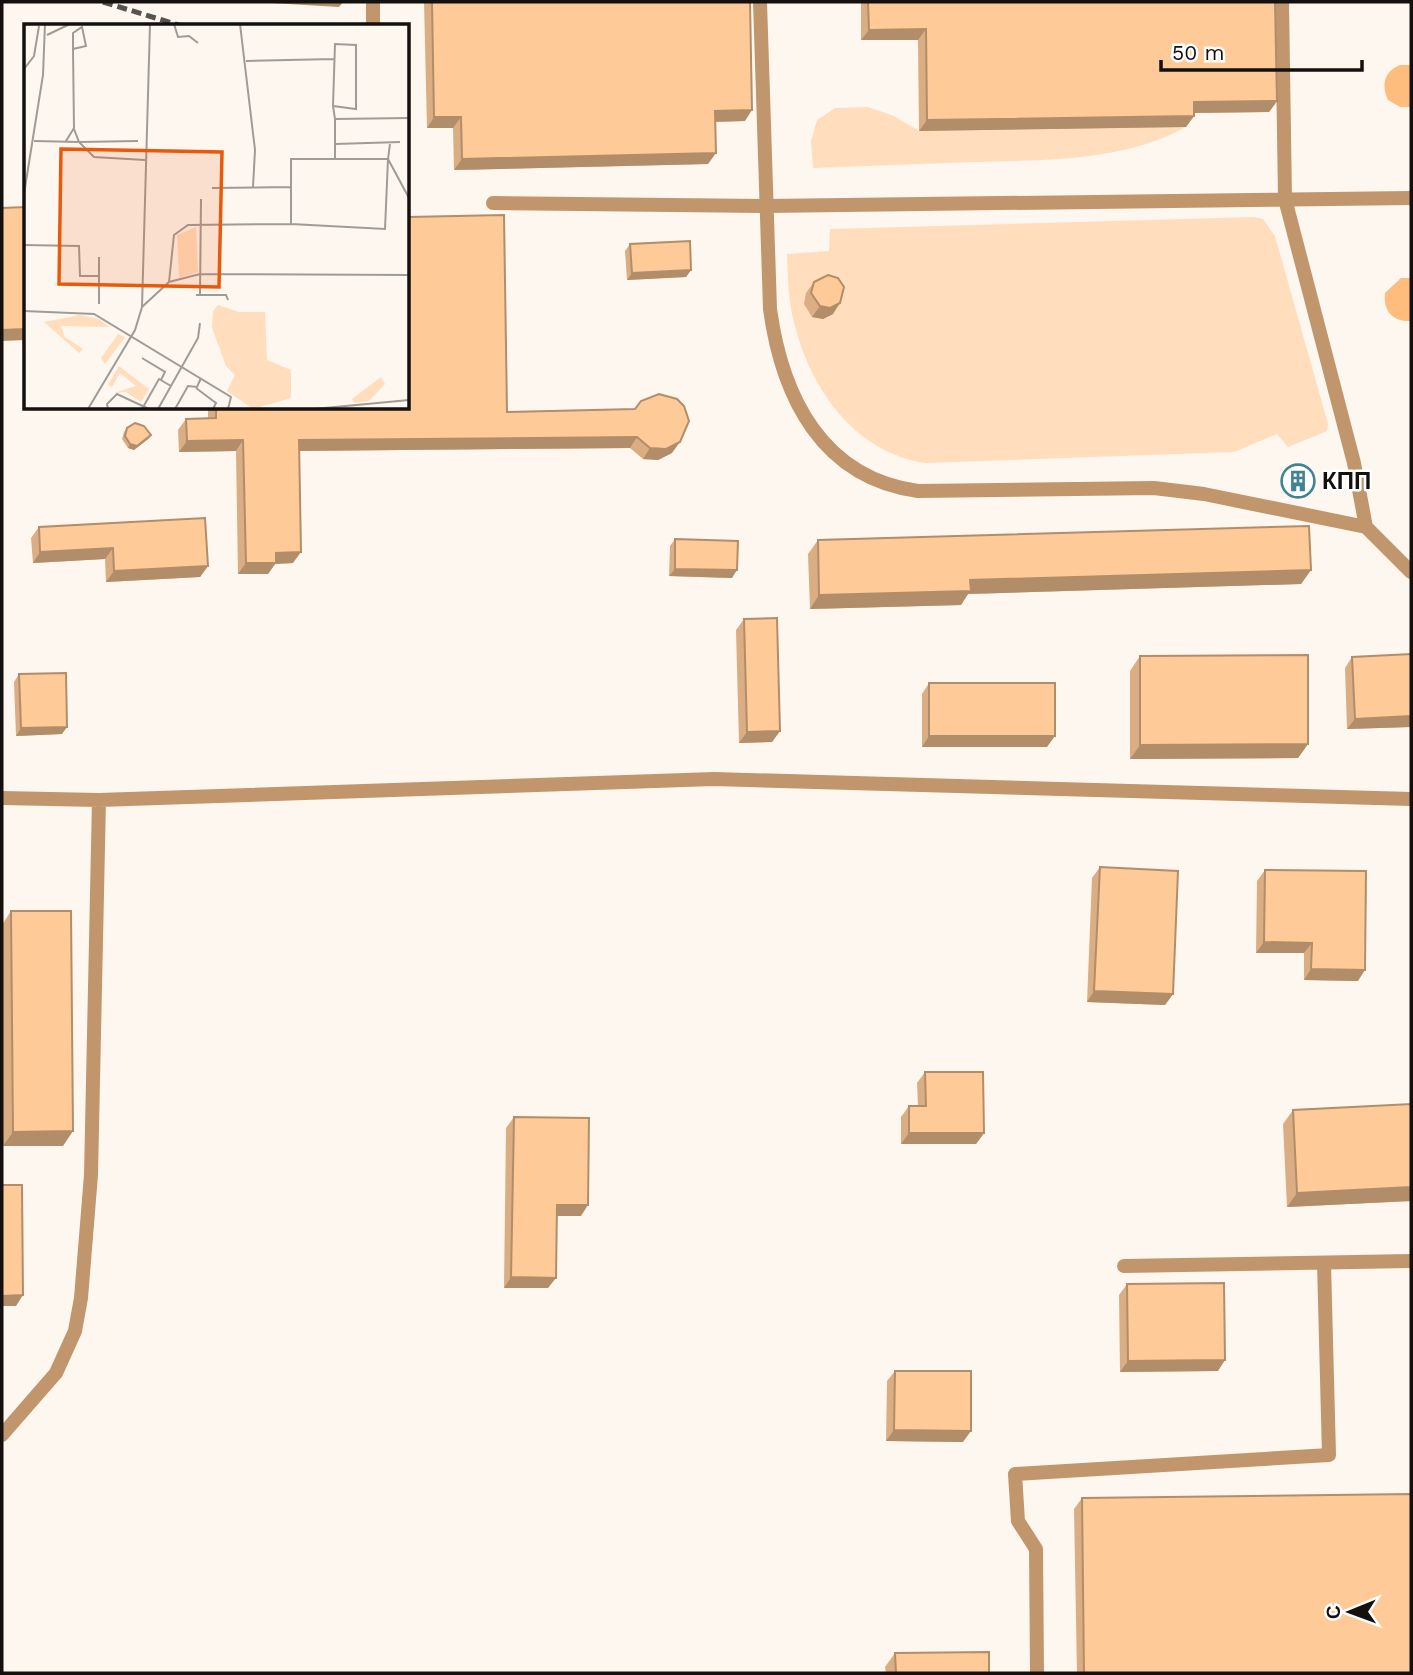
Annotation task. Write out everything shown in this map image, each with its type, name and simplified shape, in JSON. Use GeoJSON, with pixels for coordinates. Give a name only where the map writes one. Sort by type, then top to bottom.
{"type":"FeatureCollection","features":[{"type":"Feature","properties":{"kind":"lane"},"geometry":{"type":"LineString","coordinates":[[373,2],[373,24]]}},
{"type":"Feature","properties":{"kind":"lane"},"geometry":{"type":"LineString","coordinates":[[760,2],[770,310],[782,369],[808,421],[837,457],[856,472],[894,488],[918,491],[1154,488],[1204,494],[1366,527],[1411,572]]}},
{"type":"Feature","properties":{"kind":"lane"},"geometry":{"type":"LineString","coordinates":[[1282,2],[1285,199],[1354,463],[1366,527]]}},
{"type":"Feature","properties":{"kind":"lane"},"geometry":{"type":"LineString","coordinates":[[493,202],[766,206],[1411,198]]}},
{"type":"Feature","properties":{"kind":"lane"},"geometry":{"type":"LineString","coordinates":[[2,798],[99,800],[714,779],[1411,799]]}},
{"type":"Feature","properties":{"kind":"lane"},"geometry":{"type":"LineString","coordinates":[[2,1435],[56,1373],[75,1331],[81,1297],[92,1175],[99,800]]}},
{"type":"Feature","properties":{"kind":"lane"},"geometry":{"type":"LineString","coordinates":[[1124,1266],[1411,1261]]}},
{"type":"Feature","properties":{"kind":"lane"},"geometry":{"type":"LineString","coordinates":[[1037,1673],[1036,1549],[1018,1521],[1015,1474],[1329,1455],[1324,1264]]}},
{"type":"Feature","properties":{"kind":"shaded area"},"geometry":{"type":"Polygon","coordinates":[[[1400,65],[1411,65],[1411,107],[1400,107],[1388,100],[1386,94],[1385,79],[1390,71],[1400,65]]]}},
{"type":"Feature","properties":{"kind":"shaded area"},"geometry":{"type":"Polygon","coordinates":[[[868,107],[894,116],[919,131],[1186,127],[1136,147],[1082,157],[813,168],[811,141],[817,120],[835,108],[868,107]]]}},
{"type":"Feature","properties":{"kind":"shaded area"},"geometry":{"type":"Polygon","coordinates":[[[1254,217],[1263,219],[1275,236],[1328,424],[1327,431],[1288,447],[1277,434],[1234,452],[926,463],[900,457],[877,446],[856,431],[838,412],[810,368],[793,318],[787,254],[829,251],[830,229],[1254,217]]]}},
{"type":"Feature","properties":{"kind":"shaded area"},"geometry":{"type":"Polygon","coordinates":[[[1401,278],[1411,278],[1411,321],[1394,317],[1386,305],[1385,293],[1401,278]]]}},
{"type":"Feature","properties":{"kind":"building"},"geometry":{"type":"Polygon","coordinates":[[[432,2],[750,2],[752,110],[715,111],[716,153],[462,159],[461,117],[434,117],[432,2]]]}},
{"type":"Feature","properties":{"kind":"building"},"geometry":{"type":"Polygon","coordinates":[[[868,2],[1275,2],[1277,101],[1194,102],[1194,116],[927,120],[926,29],[869,30],[868,2]]]}},
{"type":"Feature","properties":{"kind":"building"},"geometry":{"type":"Polygon","coordinates":[[[24,207],[24,329],[2,330],[2,208],[24,207]]]}},
{"type":"Feature","properties":{"kind":"building"},"geometry":{"type":"Polygon","coordinates":[[[504,215],[507,412],[635,409],[641,401],[659,394],[677,399],[684,406],[689,421],[680,442],[666,449],[650,448],[637,437],[299,440],[301,552],[276,553],[276,563],[246,563],[243,440],[187,441],[186,419],[216,418],[216,410],[410,410],[410,217],[504,215]]]}},
{"type":"Feature","properties":{"kind":"building"},"geometry":{"type":"Polygon","coordinates":[[[690,241],[691,270],[632,273],[630,244],[690,241]]]}},
{"type":"Feature","properties":{"kind":"building"},"geometry":{"type":"Polygon","coordinates":[[[828,275],[838,278],[844,287],[840,303],[830,308],[820,306],[811,293],[814,282],[828,275]]]}},
{"type":"Feature","properties":{"kind":"building"},"geometry":{"type":"Polygon","coordinates":[[[135,423],[144,426],[151,435],[137,446],[130,444],[125,436],[127,428],[135,423]]]}},
{"type":"Feature","properties":{"kind":"building"},"geometry":{"type":"Polygon","coordinates":[[[205,518],[208,566],[114,571],[113,548],[40,552],[39,527],[205,518]]]}},
{"type":"Feature","properties":{"kind":"building"},"geometry":{"type":"Polygon","coordinates":[[[1309,526],[1311,570],[970,580],[971,591],[819,595],[818,540],[1309,526]]]}},
{"type":"Feature","properties":{"kind":"building"},"geometry":{"type":"Polygon","coordinates":[[[675,539],[738,541],[737,570],[675,569],[675,539]]]}},
{"type":"Feature","properties":{"kind":"building"},"geometry":{"type":"Polygon","coordinates":[[[777,618],[780,731],[747,732],[744,619],[777,618]]]}},
{"type":"Feature","properties":{"kind":"building"},"geometry":{"type":"Polygon","coordinates":[[[1411,654],[1411,716],[1355,719],[1352,657],[1411,654]]]}},
{"type":"Feature","properties":{"kind":"building"},"geometry":{"type":"Polygon","coordinates":[[[1308,655],[1308,744],[1140,745],[1140,656],[1308,655]]]}},
{"type":"Feature","properties":{"kind":"building"},"geometry":{"type":"Polygon","coordinates":[[[66,673],[67,727],[21,728],[19,674],[66,673]]]}},
{"type":"Feature","properties":{"kind":"building"},"geometry":{"type":"Polygon","coordinates":[[[929,683],[1055,683],[1055,736],[929,736],[929,683]]]}},
{"type":"Feature","properties":{"kind":"building"},"geometry":{"type":"Polygon","coordinates":[[[1100,867],[1178,871],[1173,994],[1094,991],[1100,867]]]}},
{"type":"Feature","properties":{"kind":"building"},"geometry":{"type":"Polygon","coordinates":[[[1265,870],[1366,871],[1365,970],[1311,969],[1312,943],[1264,942],[1265,870]]]}},
{"type":"Feature","properties":{"kind":"building"},"geometry":{"type":"Polygon","coordinates":[[[11,911],[71,911],[73,1131],[13,1132],[11,911]]]}},
{"type":"Feature","properties":{"kind":"building"},"geometry":{"type":"Polygon","coordinates":[[[925,1072],[983,1072],[984,1133],[909,1133],[909,1106],[926,1106],[925,1072]]]}},
{"type":"Feature","properties":{"kind":"building"},"geometry":{"type":"Polygon","coordinates":[[[1411,1104],[1411,1187],[1297,1193],[1293,1110],[1411,1104]]]}},
{"type":"Feature","properties":{"kind":"building"},"geometry":{"type":"Polygon","coordinates":[[[514,1117],[589,1118],[588,1205],[557,1205],[556,1278],[511,1277],[514,1117]]]}},
{"type":"Feature","properties":{"kind":"building"},"geometry":{"type":"Polygon","coordinates":[[[2,1185],[22,1185],[23,1295],[2,1296],[2,1185]]]}},
{"type":"Feature","properties":{"kind":"building"},"geometry":{"type":"Polygon","coordinates":[[[1224,1283],[1225,1360],[1128,1361],[1127,1284],[1224,1283]]]}},
{"type":"Feature","properties":{"kind":"building"},"geometry":{"type":"Polygon","coordinates":[[[895,1371],[971,1371],[971,1431],[894,1430],[895,1371]]]}},
{"type":"Feature","properties":{"kind":"building"},"geometry":{"type":"Polygon","coordinates":[[[1411,1494],[1411,1673],[1084,1673],[1082,1498],[1411,1494]]]}},
{"type":"Feature","properties":{"kind":"building"},"geometry":{"type":"Polygon","coordinates":[[[989,1652],[989,1673],[896,1673],[895,1653],[989,1652]]]}},
{"type":"Feature","properties":{"kind":"railway"},"geometry":{"type":"LineString","coordinates":[[103,2],[175,24]]}},
{"type":"Feature","properties":{"kind":"place","name":"КПП"},"geometry":{"type":"Point","coordinates":[1298,481]}}]}
